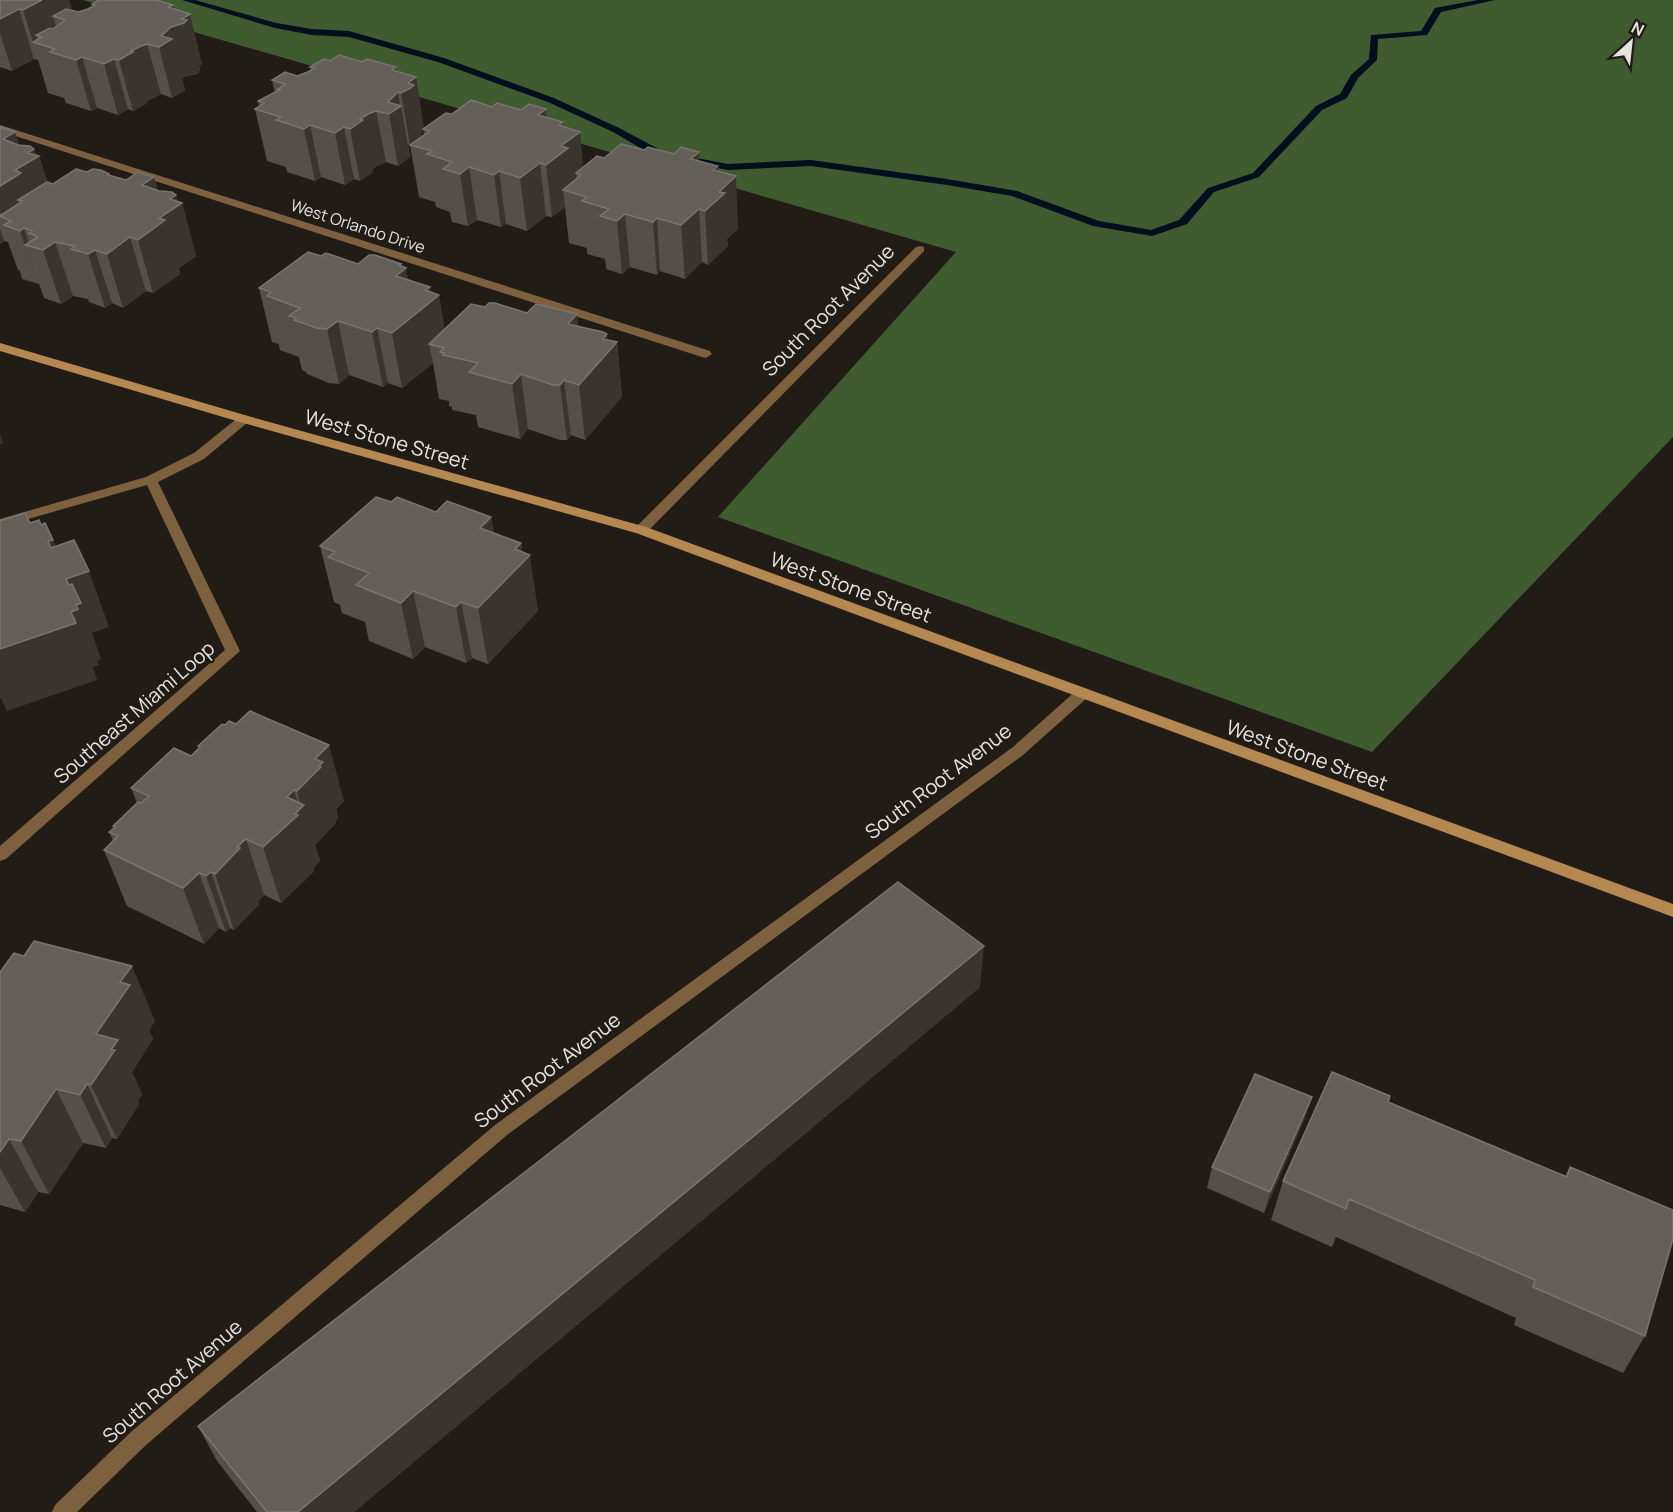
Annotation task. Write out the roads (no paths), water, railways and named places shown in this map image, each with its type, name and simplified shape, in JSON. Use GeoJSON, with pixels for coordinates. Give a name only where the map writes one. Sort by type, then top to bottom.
{"type":"FeatureCollection","features":[{"type":"Feature","properties":{"kind":"street","name":"West Orlando Drive"},"geometry":{"type":"LineString","coordinates":[[0,128],[706,354]]}},
{"type":"Feature","properties":{"kind":"street","name":"South Root Avenue"},"geometry":{"type":"LineString","coordinates":[[641,530],[920,249]]}},
{"type":"Feature","properties":{"kind":"street","name":"West Stone Street"},"geometry":{"type":"LineString","coordinates":[[0,346],[244,419],[641,530],[1673,911]]}},
{"type":"Feature","properties":{"kind":"street"},"geometry":{"type":"LineString","coordinates":[[0,523],[151,480],[199,456],[244,419]]}},
{"type":"Feature","properties":{"kind":"street","name":"Southeast Miami Loop"},"geometry":{"type":"LineString","coordinates":[[0,855],[233,651],[151,480]]}},
{"type":"Feature","properties":{"kind":"street","name":"South Root Avenue"},"geometry":{"type":"LineString","coordinates":[[62,1512],[139,1438],[501,1130],[1018,751],[1083,693]]}},
{"type":"Feature","properties":{"kind":"waterway"},"geometry":{"type":"LineString","coordinates":[[186,0],[275,25],[312,32],[349,34],[441,60],[551,100],[616,130],[654,152],[663,154]]}},
{"type":"Feature","properties":{"kind":"waterway"},"geometry":{"type":"LineString","coordinates":[[681,158],[728,167],[811,163],[947,182],[1014,193],[1097,224],[1152,233],[1183,222],[1211,190],[1256,175],[1319,108],[1344,96],[1354,77],[1373,60],[1374,37],[1424,33],[1438,10],[1491,0]]}}]}
